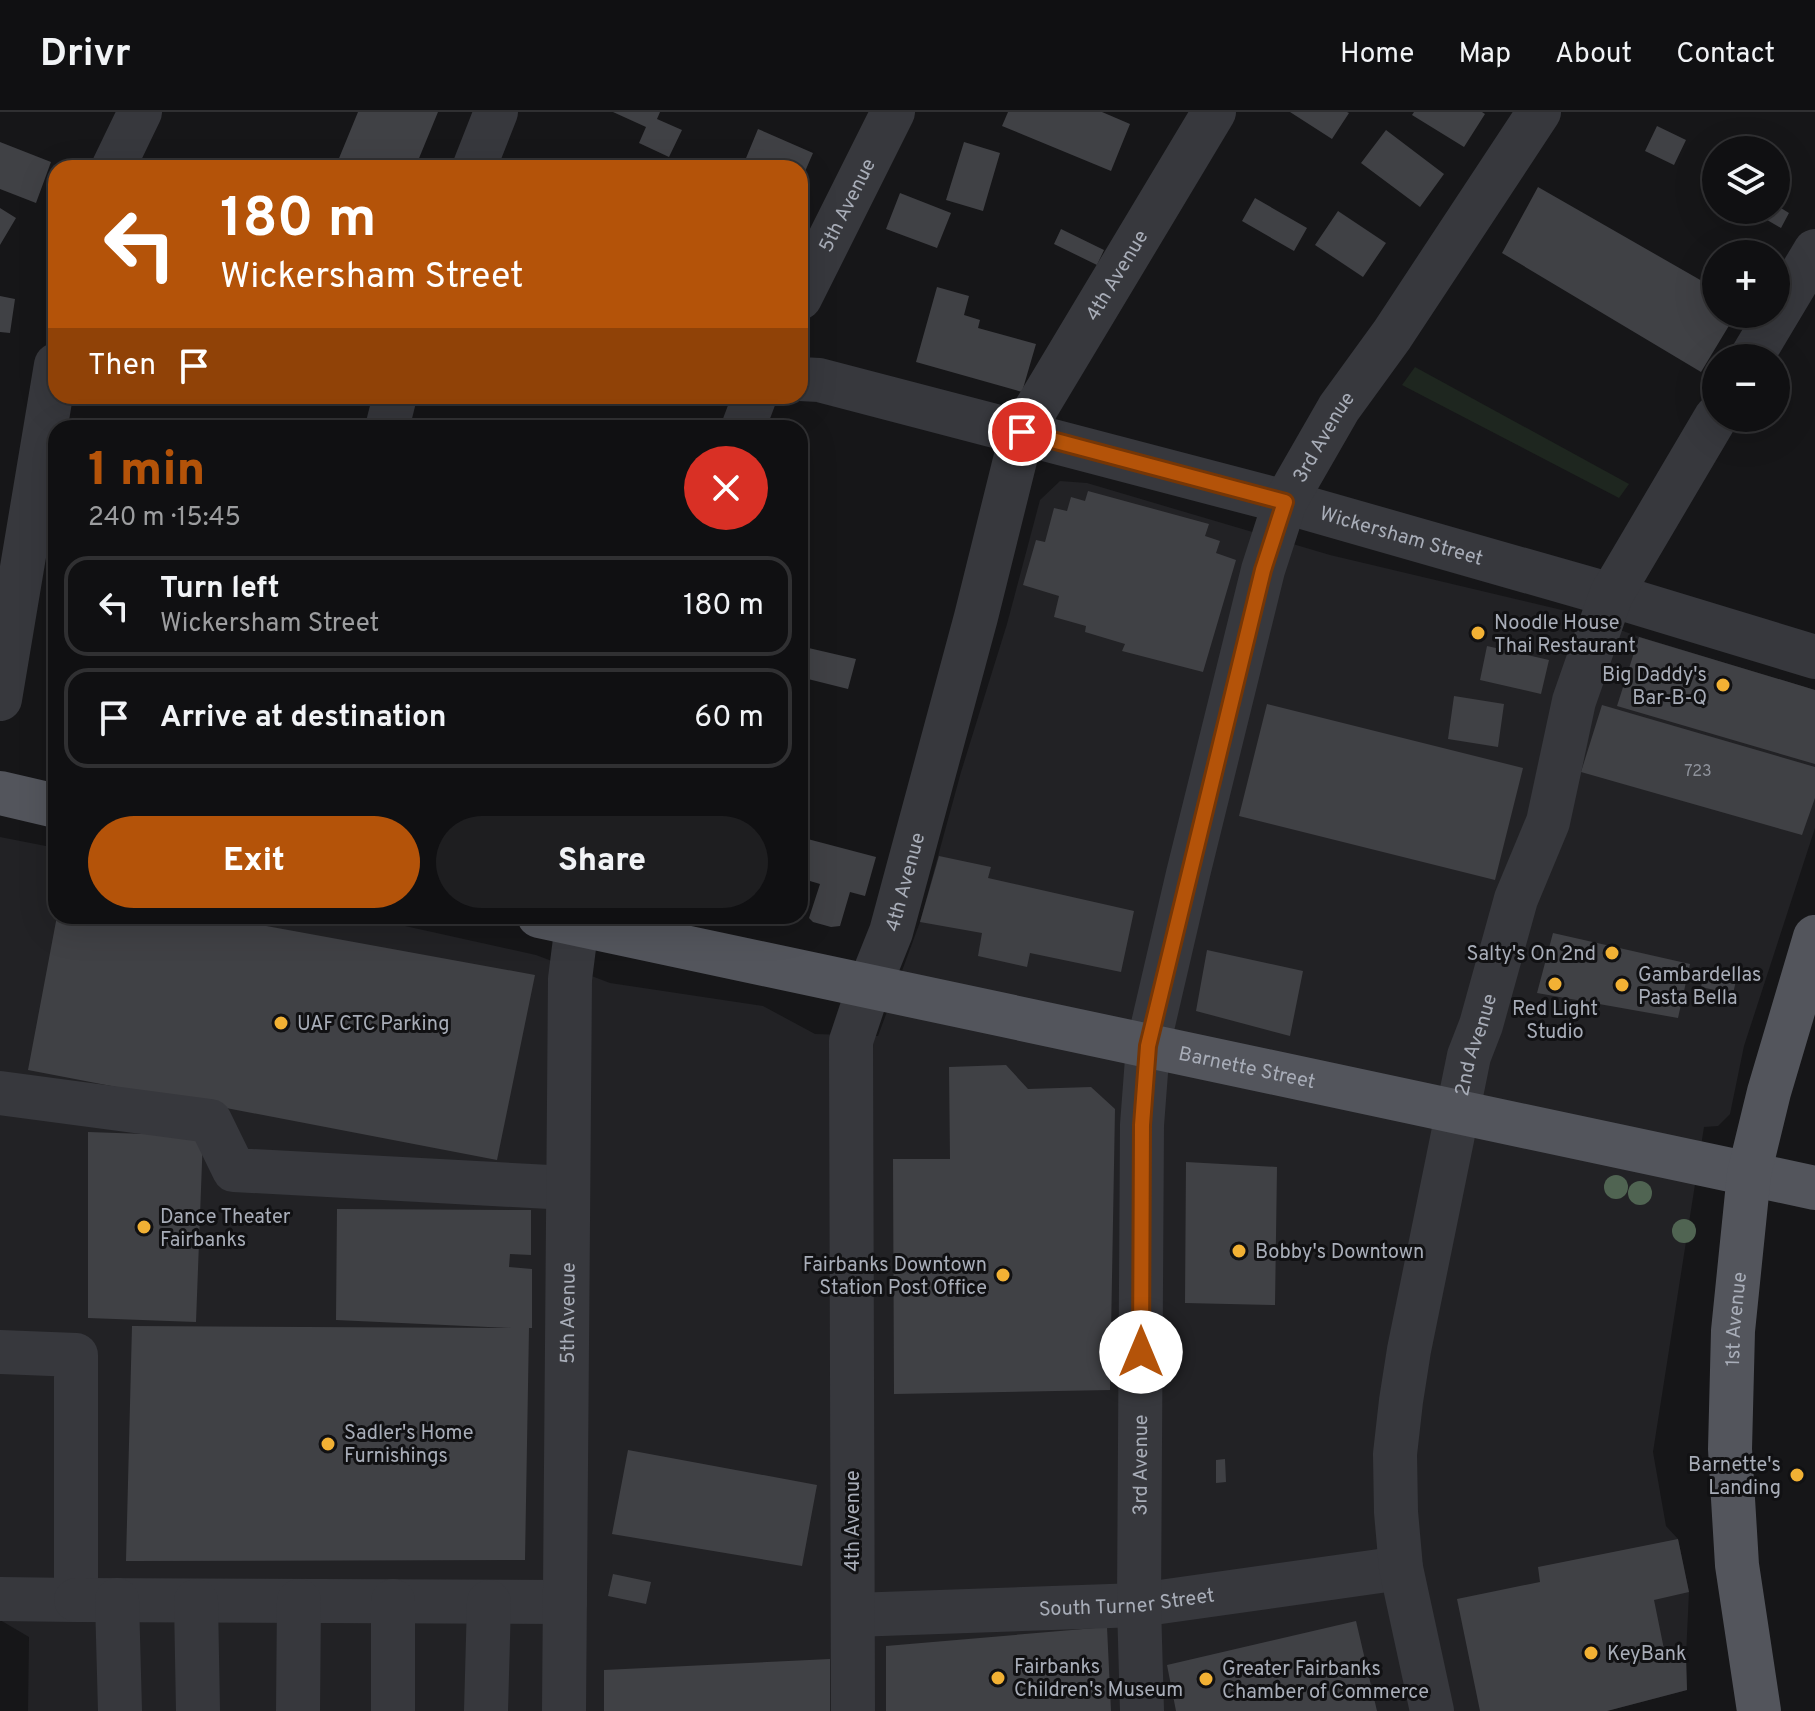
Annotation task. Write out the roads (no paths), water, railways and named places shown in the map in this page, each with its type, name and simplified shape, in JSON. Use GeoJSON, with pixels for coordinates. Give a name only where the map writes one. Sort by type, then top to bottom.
{"type":"FeatureCollection","features":[{"type":"Feature","properties":{"kind":"main road"},"geometry":{"type":"LineString","coordinates":[[0,793],[48,804]]}},
{"type":"Feature","properties":{"kind":"main road","name":"Barnette Street"},"geometry":{"type":"LineString","coordinates":[[587,924],[1815,1188]]}},
{"type":"Feature","properties":{"kind":"main road","name":"1st Avenue"},"geometry":{"type":"LineString","coordinates":[[1759,1711],[1737,1565],[1730,1449],[1733,1331],[1749,1174],[1769,1092],[1815,937]]}},
{"type":"Feature","properties":{"kind":"street"},"geometry":{"type":"LineString","coordinates":[[117,160],[140,112]]}},
{"type":"Feature","properties":{"kind":"street"},"geometry":{"type":"LineString","coordinates":[[477,160],[496,112]]}},
{"type":"Feature","properties":{"kind":"street","name":"5th Avenue"},"geometry":{"type":"LineString","coordinates":[[808,282],[893,112]]}},
{"type":"Feature","properties":{"kind":"street","name":"4th Avenue"},"geometry":{"type":"LineString","coordinates":[[853,1711],[851,1041],[891,932],[1022,432],[1214,112]]}},
{"type":"Feature","properties":{"kind":"street","name":"3rd Avenue"},"geometry":{"type":"LineString","coordinates":[[1142,1711],[1139,1605],[1142,1125],[1148,1046],[1263,570],[1285,502],[1339,408],[1392,335],[1539,112]]}},
{"type":"Feature","properties":{"kind":"street"},"geometry":{"type":"LineString","coordinates":[[1759,344],[1815,251]]}},
{"type":"Feature","properties":{"kind":"street","name":"Wickersham Street"},"geometry":{"type":"LineString","coordinates":[[808,379],[1285,502],[1815,657]]}},
{"type":"Feature","properties":{"kind":"street"},"geometry":{"type":"LineString","coordinates":[[0,699],[49,404]]}},
{"type":"Feature","properties":{"kind":"street","name":"2nd Avenue"},"geometry":{"type":"LineString","coordinates":[[1432,1711],[1401,1568],[1395,1454],[1401,1401],[1432,1234],[1469,1056],[1481,1025],[1516,899],[1548,822],[1574,701],[1611,595],[1707,432]]}},
{"type":"Feature","properties":{"kind":"street","name":"5th Avenue"},"geometry":{"type":"LineString","coordinates":[[564,1711],[570,979],[565,924]]}},
{"type":"Feature","properties":{"kind":"street"},"geometry":{"type":"LineString","coordinates":[[0,1093],[210,1121],[234,1170],[568,1188]]}},
{"type":"Feature","properties":{"kind":"street"},"geometry":{"type":"LineString","coordinates":[[0,1352],[76,1355],[96,1600],[120,1711]]}},
{"type":"Feature","properties":{"kind":"street","name":"South Turner Street"},"geometry":{"type":"LineString","coordinates":[[853,1615],[1139,1605],[1401,1568]]}},
{"type":"Feature","properties":{"kind":"street"},"geometry":{"type":"LineString","coordinates":[[0,1599],[565,1602]]}},
{"type":"Feature","properties":{"kind":"street"},"geometry":{"type":"LineString","coordinates":[[196,1601],[198,1711]]}},
{"type":"Feature","properties":{"kind":"street"},"geometry":{"type":"LineString","coordinates":[[298,1711],[299,1601]]}},
{"type":"Feature","properties":{"kind":"street"},"geometry":{"type":"LineString","coordinates":[[393,1601],[393,1711]]}},
{"type":"Feature","properties":{"kind":"street"},"geometry":{"type":"LineString","coordinates":[[486,1711],[489,1602]]}},
{"type":"Feature","properties":{"kind":"place","name":"Noodle House Thai Restaurant"},"geometry":{"type":"Point","coordinates":[1478,633]}},
{"type":"Feature","properties":{"kind":"place","name":"Big Daddy's Bar-B-Q"},"geometry":{"type":"Point","coordinates":[1723,685]}},
{"type":"Feature","properties":{"kind":"place","name":"Salty's On 2nd"},"geometry":{"type":"Point","coordinates":[1612,953]}},
{"type":"Feature","properties":{"kind":"place","name":"Red Light Studio"},"geometry":{"type":"Point","coordinates":[1555,984]}},
{"type":"Feature","properties":{"kind":"place","name":"Gambardellas Pasta Bella"},"geometry":{"type":"Point","coordinates":[1622,985]}},
{"type":"Feature","properties":{"kind":"place","name":"UAF CTC Parking"},"geometry":{"type":"Point","coordinates":[281,1023]}},
{"type":"Feature","properties":{"kind":"place","name":"Dance Theater Fairbanks"},"geometry":{"type":"Point","coordinates":[144,1227]}},
{"type":"Feature","properties":{"kind":"place","name":"Bobby's Downtown"},"geometry":{"type":"Point","coordinates":[1239,1251]}},
{"type":"Feature","properties":{"kind":"place","name":"Fairbanks Downtown Station Post Office"},"geometry":{"type":"Point","coordinates":[1003,1275]}},
{"type":"Feature","properties":{"kind":"place","name":"Sadler's Home Furnishings"},"geometry":{"type":"Point","coordinates":[328,1444]}},
{"type":"Feature","properties":{"kind":"place","name":"Barnette's Landing"},"geometry":{"type":"Point","coordinates":[1797,1475]}},
{"type":"Feature","properties":{"kind":"place","name":"KeyBank"},"geometry":{"type":"Point","coordinates":[1591,1653]}},
{"type":"Feature","properties":{"kind":"place","name":"Fairbanks Children's Museum"},"geometry":{"type":"Point","coordinates":[998,1678]}},
{"type":"Feature","properties":{"kind":"place","name":"Greater Fairbanks Chamber of Commerce"},"geometry":{"type":"Point","coordinates":[1206,1679]}}]}
